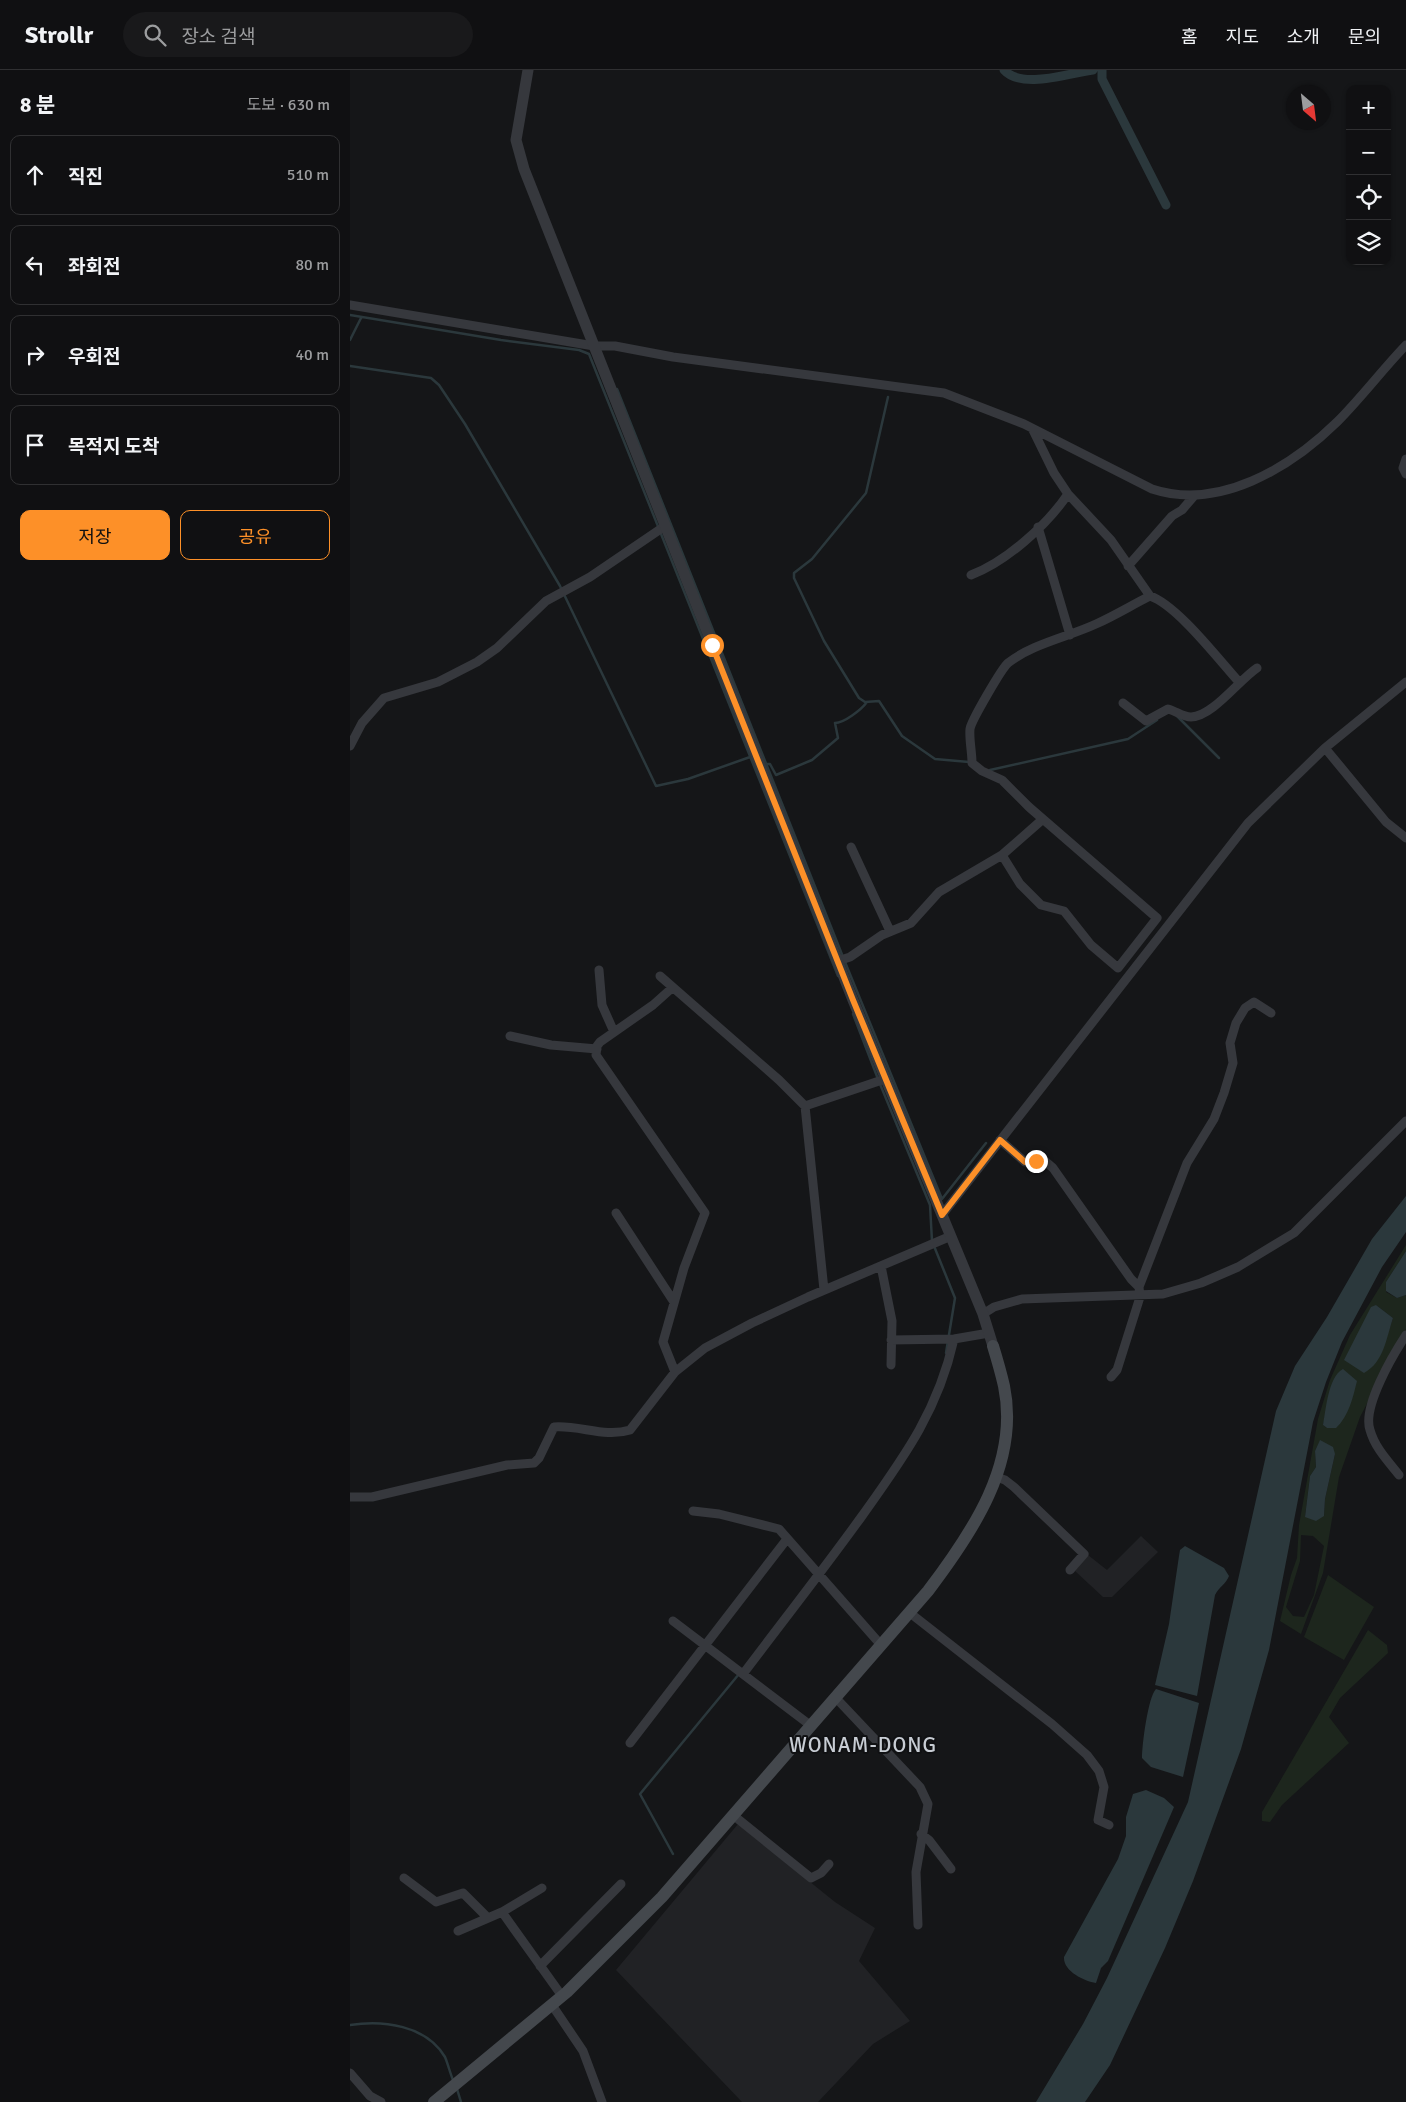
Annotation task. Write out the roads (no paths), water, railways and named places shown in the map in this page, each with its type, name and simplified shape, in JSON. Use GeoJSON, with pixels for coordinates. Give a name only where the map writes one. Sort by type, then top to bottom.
{"type":"FeatureCollection","features":[{"type":"Feature","properties":{"kind":"main road"},"geometry":{"type":"LineString","coordinates":[[434,2102],[557,2001],[662,1897],[910,1612],[956,1554],[974,1526],[996,1477],[1004,1452],[1007,1419],[1005,1387],[993,1346]]}},
{"type":"Feature","properties":{"kind":"street"},"geometry":{"type":"LineString","coordinates":[[528,70],[516,140],[519,157],[885,1079],[983,1314],[993,1346]]}},
{"type":"Feature","properties":{"kind":"street"},"geometry":{"type":"LineString","coordinates":[[350,305],[594,346],[615,346],[673,357],[944,393],[986,408],[1065,444],[1152,489],[1166,494],[1194,496],[1238,488],[1302,451],[1336,422],[1406,345]]}},
{"type":"Feature","properties":{"kind":"street"},"geometry":{"type":"LineString","coordinates":[[1033,430],[1054,473],[1068,494],[1110,540],[1150,596],[1164,603],[1180,618],[1239,682]]}},
{"type":"Feature","properties":{"kind":"street"},"geometry":{"type":"LineString","coordinates":[[1406,459],[1403,468],[1406,474]]}},
{"type":"Feature","properties":{"kind":"street"},"geometry":{"type":"LineString","coordinates":[[971,575],[988,569],[1008,555],[1059,507],[1068,494]]}},
{"type":"Feature","properties":{"kind":"street"},"geometry":{"type":"LineString","coordinates":[[1128,566],[1172,516],[1182,510],[1194,496]]}},
{"type":"Feature","properties":{"kind":"street"},"geometry":{"type":"LineString","coordinates":[[350,746],[362,723],[384,698],[438,682],[477,662],[497,648],[546,601],[590,577],[665,526]]}},
{"type":"Feature","properties":{"kind":"street"},"geometry":{"type":"LineString","coordinates":[[1038,527],[1070,634]]}},
{"type":"Feature","properties":{"kind":"street"},"geometry":{"type":"LineString","coordinates":[[1002,855],[1020,884],[1040,905],[1064,911],[1090,945],[1118,968],[1157,918],[1043,819],[998,776],[975,767],[972,763],[970,729],[978,708],[990,694],[1001,670],[1008,662],[1150,596]]}},
{"type":"Feature","properties":{"kind":"street"},"geometry":{"type":"LineString","coordinates":[[1123,702],[1146,721],[1168,709],[1188,717],[1196,717],[1206,713],[1257,668]]}},
{"type":"Feature","properties":{"kind":"street"},"geometry":{"type":"LineString","coordinates":[[942,1215],[1248,823],[1325,748],[1406,682]]}},
{"type":"Feature","properties":{"kind":"street"},"geometry":{"type":"LineString","coordinates":[[1325,748],[1386,822],[1406,838]]}},
{"type":"Feature","properties":{"kind":"street"},"geometry":{"type":"LineString","coordinates":[[838,961],[850,957],[890,931],[911,922],[939,892],[1002,855],[1043,819]]}},
{"type":"Feature","properties":{"kind":"street"},"geometry":{"type":"LineString","coordinates":[[852,847],[890,931]]}},
{"type":"Feature","properties":{"kind":"street"},"geometry":{"type":"LineString","coordinates":[[599,970],[602,1005],[614,1032]]}},
{"type":"Feature","properties":{"kind":"street"},"geometry":{"type":"LineString","coordinates":[[660,976],[779,1080],[805,1106],[824,1290]]}},
{"type":"Feature","properties":{"kind":"street"},"geometry":{"type":"LineString","coordinates":[[672,988],[653,1005],[600,1042],[596,1055],[705,1213],[674,1302],[663,1342],[675,1372]]}},
{"type":"Feature","properties":{"kind":"street"},"geometry":{"type":"LineString","coordinates":[[1111,1377],[1117,1370],[1140,1296],[1139,1287],[1187,1163],[1214,1119],[1224,1094],[1233,1063],[1230,1043],[1236,1022],[1246,1008],[1254,1002],[1271,1013]]}},
{"type":"Feature","properties":{"kind":"street"},"geometry":{"type":"LineString","coordinates":[[510,1036],[551,1046],[597,1049]]}},
{"type":"Feature","properties":{"kind":"street"},"geometry":{"type":"LineString","coordinates":[[805,1106],[885,1079]]}},
{"type":"Feature","properties":{"kind":"street"},"geometry":{"type":"LineString","coordinates":[[983,1314],[994,1307],[1022,1299],[1163,1294],[1200,1283],[1238,1267],[1294,1233],[1406,1121]]}},
{"type":"Feature","properties":{"kind":"street"},"geometry":{"type":"LineString","coordinates":[[1000,1140],[1025,1162],[1046,1162],[1053,1168],[1131,1279],[1139,1287]]}},
{"type":"Feature","properties":{"kind":"street"},"geometry":{"type":"LineString","coordinates":[[616,1213],[674,1302]]}},
{"type":"Feature","properties":{"kind":"street"},"geometry":{"type":"LineString","coordinates":[[350,1497],[372,1497],[507,1464],[534,1462],[539,1458],[554,1427],[570,1426],[608,1434],[630,1430],[675,1372],[705,1348],[752,1323],[824,1290],[951,1236]]}},
{"type":"Feature","properties":{"kind":"street"},"geometry":{"type":"LineString","coordinates":[[881,1266],[892,1322],[891,1365]]}},
{"type":"Feature","properties":{"kind":"street"},"geometry":{"type":"LineString","coordinates":[[892,1340],[954,1340],[989,1333]]}},
{"type":"Feature","properties":{"kind":"street"},"geometry":{"type":"LineString","coordinates":[[1399,1475],[1377,1447],[1369,1428],[1372,1397],[1406,1335]]}},
{"type":"Feature","properties":{"kind":"street"},"geometry":{"type":"LineString","coordinates":[[743,1674],[820,1576],[913,1444],[946,1374],[954,1340]]}},
{"type":"Feature","properties":{"kind":"street"},"geometry":{"type":"LineString","coordinates":[[996,1477],[1005,1480],[1014,1487],[1084,1554],[1070,1570]]}},
{"type":"Feature","properties":{"kind":"street"},"geometry":{"type":"LineString","coordinates":[[693,1511],[719,1514],[778,1529],[881,1645]]}},
{"type":"Feature","properties":{"kind":"street"},"geometry":{"type":"LineString","coordinates":[[630,1743],[787,1538]]}},
{"type":"Feature","properties":{"kind":"street"},"geometry":{"type":"LineString","coordinates":[[910,1612],[1052,1724],[1087,1755],[1099,1771],[1104,1787],[1098,1820],[1110,1825]]}},
{"type":"Feature","properties":{"kind":"street"},"geometry":{"type":"LineString","coordinates":[[673,1621],[810,1725]]}},
{"type":"Feature","properties":{"kind":"street"},"geometry":{"type":"LineString","coordinates":[[835,1696],[920,1787],[928,1804],[921,1834],[916,1872],[918,1925]]}},
{"type":"Feature","properties":{"kind":"street"},"geometry":{"type":"LineString","coordinates":[[733,1815],[811,1878],[820,1873],[829,1864]]}},
{"type":"Feature","properties":{"kind":"street"},"geometry":{"type":"LineString","coordinates":[[921,1834],[929,1840],[951,1869]]}},
{"type":"Feature","properties":{"kind":"street"},"geometry":{"type":"LineString","coordinates":[[404,1878],[436,1902],[463,1893],[487,1917]]}},
{"type":"Feature","properties":{"kind":"street"},"geometry":{"type":"LineString","coordinates":[[540,1966],[621,1884]]}},
{"type":"Feature","properties":{"kind":"street"},"geometry":{"type":"LineString","coordinates":[[458,1931],[502,1912],[542,1888]]}},
{"type":"Feature","properties":{"kind":"street"},"geometry":{"type":"LineString","coordinates":[[502,1912],[540,1966],[583,2051],[602,2102]]}},
{"type":"Feature","properties":{"kind":"street"},"geometry":{"type":"LineString","coordinates":[[350,2074],[370,2096],[381,2102]]}},
{"type":"Feature","properties":{"kind":"waterway"},"geometry":{"type":"LineString","coordinates":[[1004,70],[1012,76],[1034,80],[1093,70]]}},
{"type":"Feature","properties":{"kind":"waterway"},"geometry":{"type":"LineString","coordinates":[[1102,70],[1102,79],[1166,205]]}},
{"type":"Feature","properties":{"kind":"waterway"},"geometry":{"type":"LineString","coordinates":[[350,315],[501,340],[579,350],[589,354],[838,976]]}},
{"type":"Feature","properties":{"kind":"waterway"},"geometry":{"type":"LineString","coordinates":[[350,340],[361,318]]}},
{"type":"Feature","properties":{"kind":"waterway"},"geometry":{"type":"LineString","coordinates":[[350,366],[431,378],[439,385],[465,424],[560,586],[656,786],[688,779],[750,757]]}},
{"type":"Feature","properties":{"kind":"waterway"},"geometry":{"type":"LineString","coordinates":[[617,389],[843,957]]}},
{"type":"Feature","properties":{"kind":"waterway"},"geometry":{"type":"LineString","coordinates":[[888,397],[866,493],[812,559],[794,573],[794,578],[824,641],[859,698],[865,702],[879,701],[902,736],[935,759],[969,762]]}},
{"type":"Feature","properties":{"kind":"waterway"},"geometry":{"type":"LineString","coordinates":[[767,764],[770,764],[776,775],[812,760],[838,738],[835,723],[852,716],[867,702]]}},
{"type":"Feature","properties":{"kind":"waterway"},"geometry":{"type":"LineString","coordinates":[[1177,716],[1219,758]]}},
{"type":"Feature","properties":{"kind":"waterway"},"geometry":{"type":"LineString","coordinates":[[990,770],[1128,739],[1157,720]]}},
{"type":"Feature","properties":{"kind":"waterway"},"geometry":{"type":"LineString","coordinates":[[845,962],[942,1199],[986,1143]]}},
{"type":"Feature","properties":{"kind":"waterway"},"geometry":{"type":"LineString","coordinates":[[853,1014],[878,1079]]}},
{"type":"Feature","properties":{"kind":"waterway"},"geometry":{"type":"LineString","coordinates":[[880,1084],[930,1205],[932,1241]]}},
{"type":"Feature","properties":{"kind":"waterway"},"geometry":{"type":"LineString","coordinates":[[934,1246],[955,1298],[946,1353]]}},
{"type":"Feature","properties":{"kind":"waterway"},"geometry":{"type":"LineString","coordinates":[[673,1854],[640,1794],[739,1674]]}},
{"type":"Feature","properties":{"kind":"waterway"},"geometry":{"type":"LineString","coordinates":[[350,2025],[390,2024],[415,2031],[437,2046],[445,2057],[453,2080]]}},
{"type":"Feature","properties":{"kind":"waterway"},"geometry":{"type":"LineString","coordinates":[[457,2089],[461,2102]]}},
{"type":"Feature","properties":{"kind":"district","name":"WONAM-DONG"},"geometry":{"type":"Point","coordinates":[863,1745]}}]}
